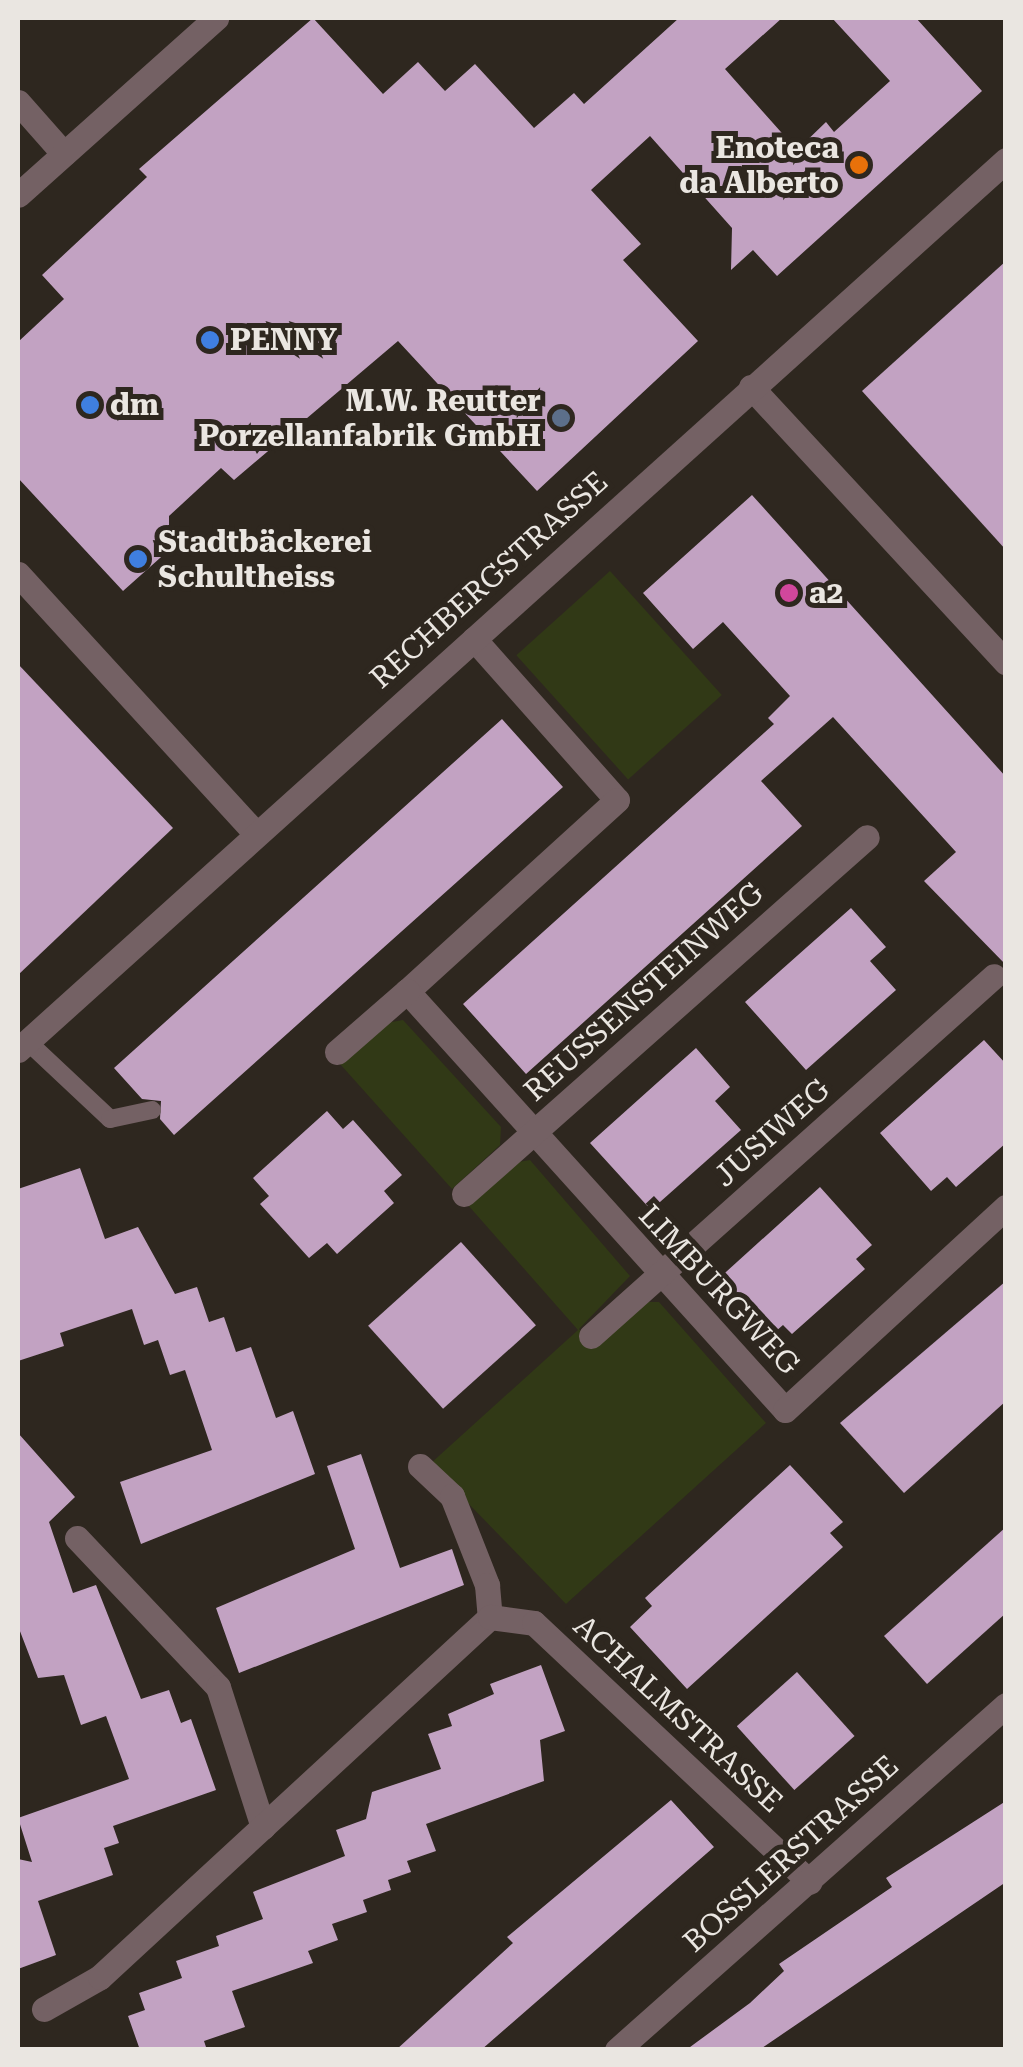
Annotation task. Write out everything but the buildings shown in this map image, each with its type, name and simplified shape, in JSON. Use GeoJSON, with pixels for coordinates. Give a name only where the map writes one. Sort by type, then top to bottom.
{"type":"FeatureCollection","features":[{"type":"Feature","properties":{"kind":"street"},"geometry":{"type":"LineString","coordinates":[[18,195],[216,18]]}},
{"type":"Feature","properties":{"kind":"street"},"geometry":{"type":"LineString","coordinates":[[18,102],[64,154]]}},
{"type":"Feature","properties":{"kind":"street","name":"RECHBERGSTRASSE"},"geometry":{"type":"LineString","coordinates":[[22,1046],[1006,160]]}},
{"type":"Feature","properties":{"kind":"street"},"geometry":{"type":"LineString","coordinates":[[751,387],[1006,662]]}},
{"type":"Feature","properties":{"kind":"street"},"geometry":{"type":"LineString","coordinates":[[18,574],[255,833]]}},
{"type":"Feature","properties":{"kind":"street"},"geometry":{"type":"LineString","coordinates":[[337,1052],[617,800],[474,639]]}},
{"type":"Feature","properties":{"kind":"street","name":"REUSSENSTEINWEG"},"geometry":{"type":"LineString","coordinates":[[464,1194],[867,837]]}},
{"type":"Feature","properties":{"kind":"street","name":"JUSIWEG"},"geometry":{"type":"LineString","coordinates":[[591,1336],[994,976]]}},
{"type":"Feature","properties":{"kind":"street","name":"LIMBURGWEG"},"geometry":{"type":"LineString","coordinates":[[407,991],[785,1410],[1006,1206]]}},
{"type":"Feature","properties":{"kind":"street"},"geometry":{"type":"LineString","coordinates":[[44,2009],[100,1977],[490,1617],[488,1585],[452,1496],[420,1466]]}},
{"type":"Feature","properties":{"kind":"street"},"geometry":{"type":"LineString","coordinates":[[76,1538],[218,1687],[263,1827]]}},
{"type":"Feature","properties":{"kind":"street","name":"ACHALMSTRASSE"},"geometry":{"type":"LineString","coordinates":[[490,1617],[534,1623],[810,1882]]}},
{"type":"Feature","properties":{"kind":"street","name":"BOSSLERSTRASSE"},"geometry":{"type":"LineString","coordinates":[[618,2050],[1006,1705]]}},
{"type":"Feature","properties":{"kind":"lane"},"geometry":{"type":"LineString","coordinates":[[22,1046],[110,1119],[130,1122],[152,1110]]}},
{"type":"Feature","properties":{"kind":"green space"},"geometry":{"type":"Polygon","coordinates":[[[610,571],[722,695],[628,779],[516,655],[610,571]]]}},
{"type":"Feature","properties":{"kind":"green space"},"geometry":{"type":"Polygon","coordinates":[[[403,1020],[501,1127],[500,1145],[452,1189],[340,1064],[386,1023],[403,1020]]]}},
{"type":"Feature","properties":{"kind":"green space"},"geometry":{"type":"Polygon","coordinates":[[[530,1160],[630,1276],[579,1329],[594,1348],[644,1302],[659,1302],[766,1423],[566,1604],[430,1464],[578,1330],[467,1204],[512,1163],[530,1160]]]}},
{"type":"Feature","properties":{"kind":"place","name":"Enoteca da Alberto"},"geometry":{"type":"Point","coordinates":[859,165]}},
{"type":"Feature","properties":{"kind":"place","name":"PENNY"},"geometry":{"type":"Point","coordinates":[210,340]}},
{"type":"Feature","properties":{"kind":"place","name":"dm"},"geometry":{"type":"Point","coordinates":[90,405]}},
{"type":"Feature","properties":{"kind":"place","name":"M.W. Reutter Porzellanfabrik GmbH"},"geometry":{"type":"Point","coordinates":[561,418]}},
{"type":"Feature","properties":{"kind":"place","name":"Stadtbäckerei Schultheiss"},"geometry":{"type":"Point","coordinates":[138,559]}},
{"type":"Feature","properties":{"kind":"place","name":"a2"},"geometry":{"type":"Point","coordinates":[789,593]}}]}
